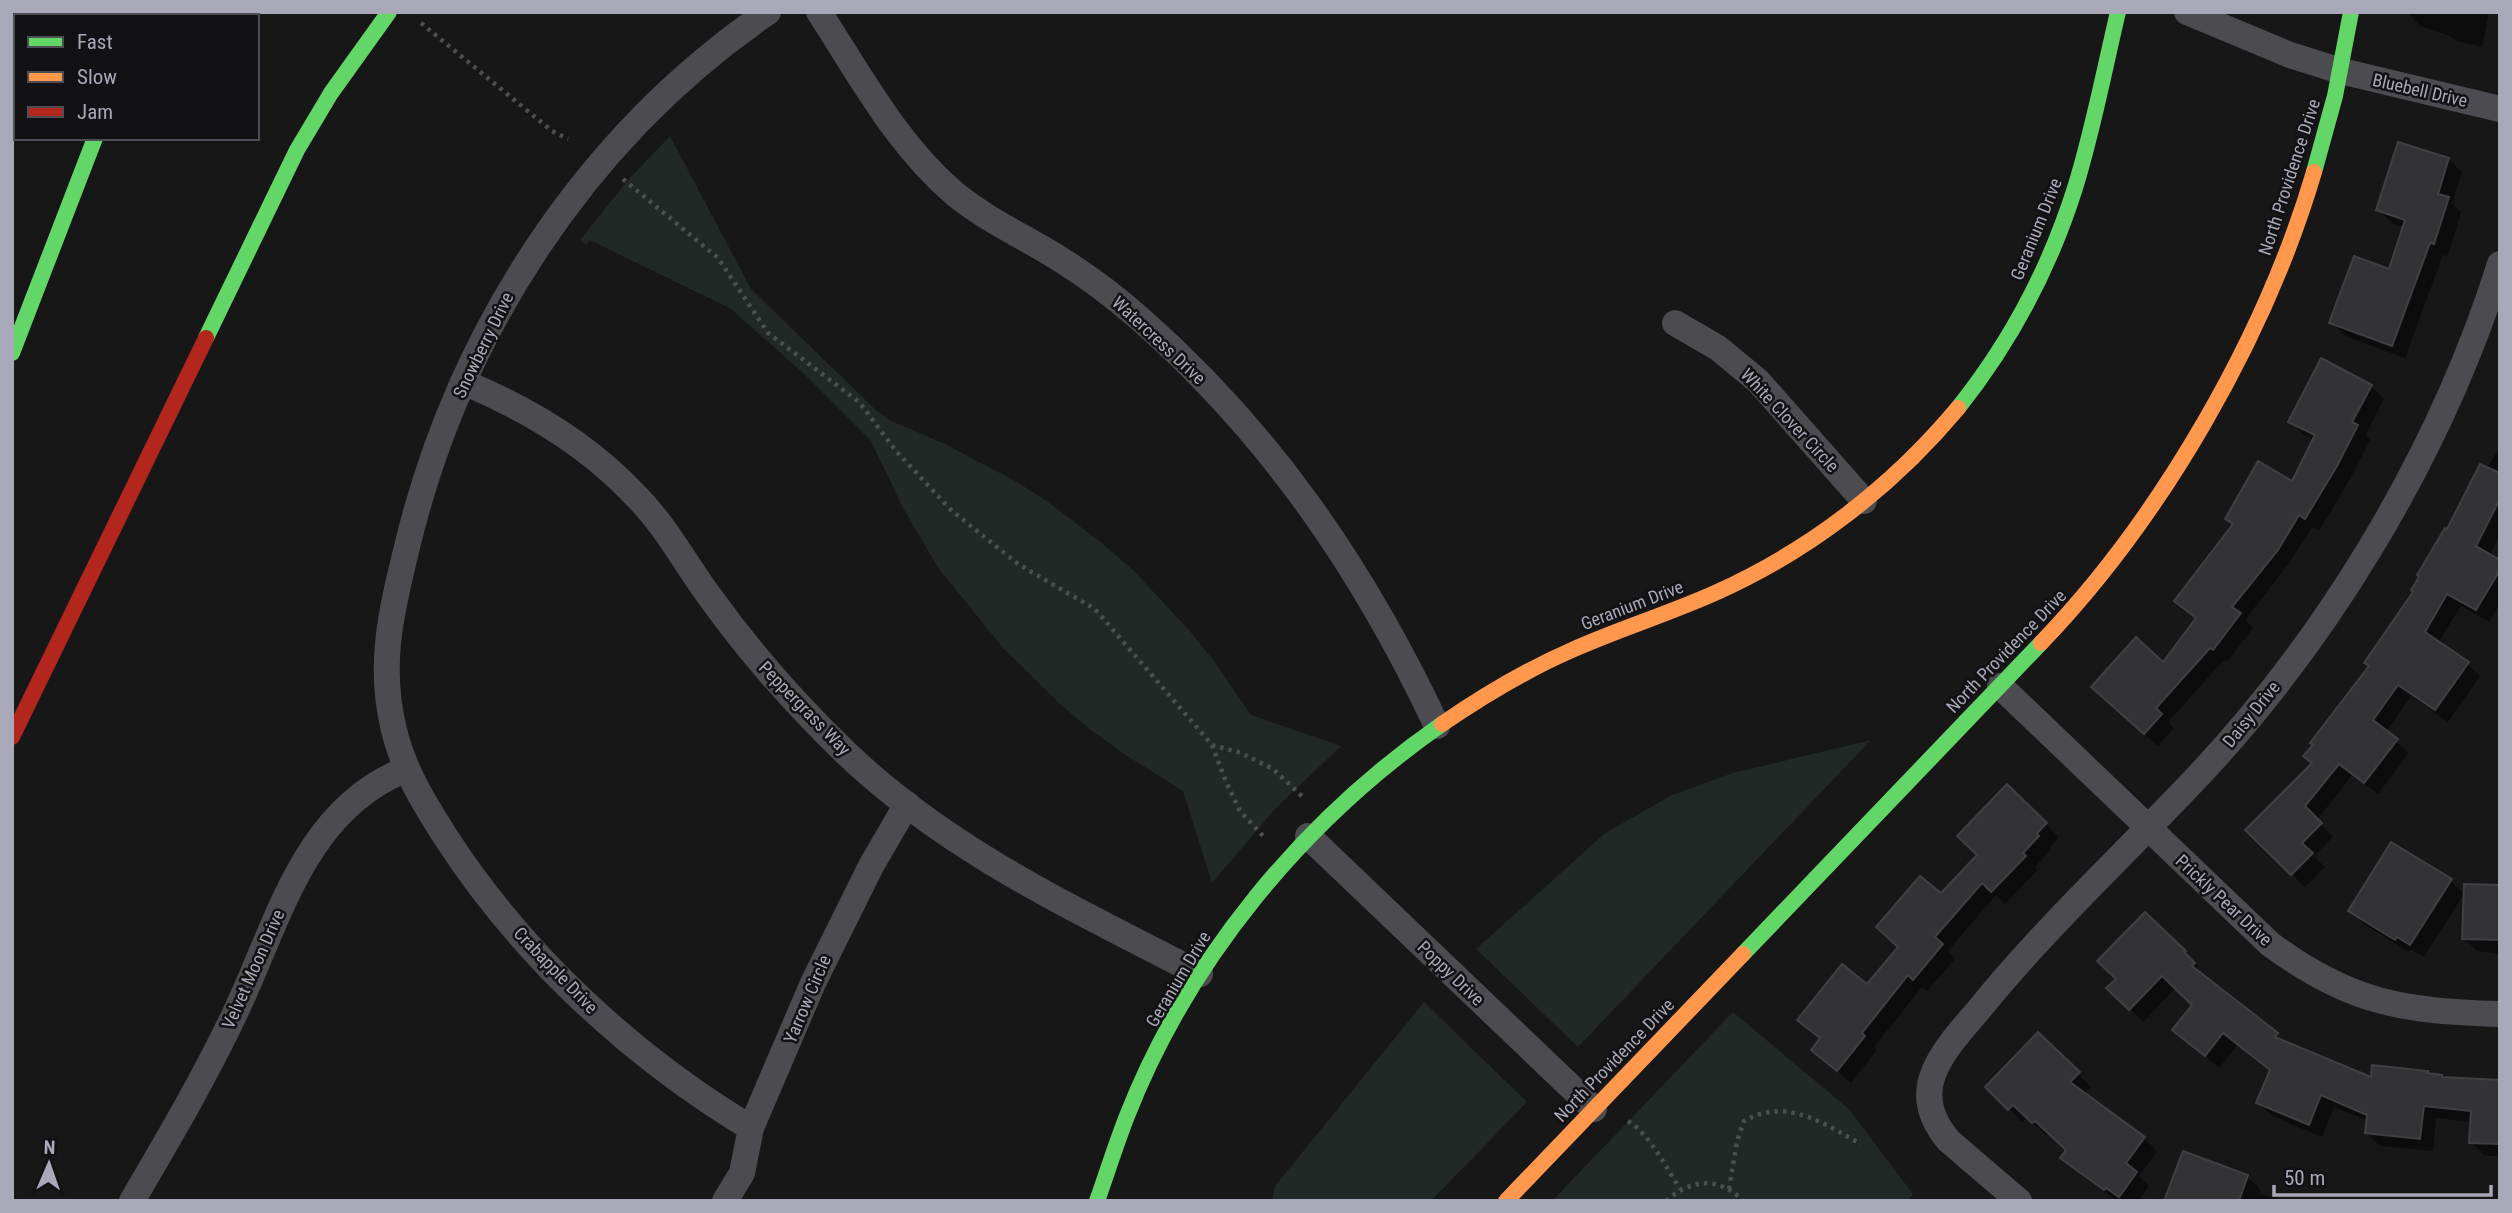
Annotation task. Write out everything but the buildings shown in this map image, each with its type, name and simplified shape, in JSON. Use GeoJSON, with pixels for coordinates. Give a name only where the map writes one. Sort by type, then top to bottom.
{"type":"FeatureCollection","features":[{"type":"Feature","properties":{"kind":"main road"},"geometry":{"type":"LineString","coordinates":[[12,737],[297,150],[331,93],[388,12]]}},
{"type":"Feature","properties":{"kind":"main road","name":"Geranium Drive"},"geometry":{"type":"LineString","coordinates":[[1097,1201],[1118,1138],[1143,1080],[1200,974],[1246,907],[1308,836],[1385,765],[1472,703],[1557,656],[1597,638],[1678,609],[1756,573],[1800,547],[1864,501],[1911,460],[1947,421],[1992,360],[2018,318],[2054,243],[2074,191],[2118,12]]}},
{"type":"Feature","properties":{"kind":"main road","name":"North Providence Drive"},"geometry":{"type":"LineString","coordinates":[[1506,1201],[2077,606],[2118,554],[2184,457],[2224,390],[2283,263],[2324,141],[2341,71],[2351,12]]}},
{"type":"Feature","properties":{"kind":"main road"},"geometry":{"type":"LineString","coordinates":[[12,353],[94,140]]}},
{"type":"Feature","properties":{"kind":"street","name":"Snowberry Drive"},"geometry":{"type":"LineString","coordinates":[[407,769],[394,731],[389,704],[386,654],[391,613],[426,480],[463,382],[520,272],[551,225],[588,177],[629,131],[673,89],[768,12]]}},
{"type":"Feature","properties":{"kind":"street","name":"Watercress Drive"},"geometry":{"type":"LineString","coordinates":[[819,12],[897,130],[934,174],[978,210],[1064,261],[1102,288],[1188,364],[1236,413],[1273,457],[1341,550],[1410,668],[1437,726]]}},
{"type":"Feature","properties":{"kind":"street"},"geometry":{"type":"LineString","coordinates":[[2187,12],[2290,55],[2341,71]]}},
{"type":"Feature","properties":{"kind":"street","name":"Bluebell Drive"},"geometry":{"type":"LineString","coordinates":[[2341,71],[2500,109]]}},
{"type":"Feature","properties":{"kind":"street","name":"Daisy Drive"},"geometry":{"type":"LineString","coordinates":[[2019,1201],[1949,1141],[1934,1121],[1929,1096],[1934,1071],[1972,1018],[2055,921],[2182,794],[2245,723],[2305,645],[2371,546],[2437,423],[2466,356],[2500,264]]}},
{"type":"Feature","properties":{"kind":"street","name":"White Clover Circle"},"geometry":{"type":"LineString","coordinates":[[1675,323],[1718,348],[1758,381],[1864,501]]}},
{"type":"Feature","properties":{"kind":"street","name":"Peppergrass Way"},"geometry":{"type":"LineString","coordinates":[[463,382],[550,426],[589,454],[634,493],[669,534],[709,595],[769,673],[848,755],[907,804],[972,852],[1013,877],[1200,974]]}},
{"type":"Feature","properties":{"kind":"street","name":"Prickly Pear Drive"},"geometry":{"type":"LineString","coordinates":[[2000,686],[2270,944],[2326,981],[2387,1004],[2429,1011],[2500,1014]]}},
{"type":"Feature","properties":{"kind":"street","name":"Crabapple Drive"},"geometry":{"type":"LineString","coordinates":[[407,769],[428,810],[485,892],[564,981],[656,1063],[751,1128]]}},
{"type":"Feature","properties":{"kind":"street","name":"Velvet Moon Drive"},"geometry":{"type":"LineString","coordinates":[[132,1201],[237,1010],[271,925],[305,859],[320,837],[357,798],[407,769]]}},
{"type":"Feature","properties":{"kind":"street","name":"Yarrow Circle"},"geometry":{"type":"LineString","coordinates":[[725,1201],[742,1173],[751,1128],[838,929],[907,804]]}},
{"type":"Feature","properties":{"kind":"street","name":"Poppy Drive"},"geometry":{"type":"LineString","coordinates":[[1308,836],[1594,1109]]}},
{"type":"Feature","properties":{"kind":"path"},"geometry":{"type":"LineString","coordinates":[[421,23],[552,131],[568,139]]}},
{"type":"Feature","properties":{"kind":"path"},"geometry":{"type":"LineString","coordinates":[[622,179],[718,258],[768,333],[859,402],[896,451],[950,510],[1018,564],[1095,609],[1212,745],[1240,811],[1267,840]]}},
{"type":"Feature","properties":{"kind":"path"},"geometry":{"type":"LineString","coordinates":[[1212,745],[1241,753],[1273,769],[1306,800]]}},
{"type":"Feature","properties":{"kind":"path"},"geometry":{"type":"LineString","coordinates":[[1729,1189],[1737,1141],[1744,1121],[1759,1113],[1785,1112],[1812,1117],[1861,1144]]}},
{"type":"Feature","properties":{"kind":"path"},"geometry":{"type":"LineString","coordinates":[[1624,1118],[1635,1126],[1656,1151],[1680,1189]]}},
{"type":"Feature","properties":{"kind":"path"},"geometry":{"type":"LineString","coordinates":[[1666,1201],[1680,1189],[1696,1183],[1713,1183],[1729,1189],[1743,1201]]}},
{"type":"Feature","properties":{"kind":"shaded area"},"geometry":{"type":"Polygon","coordinates":[[[670,136],[751,289],[876,410],[889,420],[943,443],[1017,482],[1103,544],[1134,571],[1189,630],[1251,715],[1341,746],[1275,809],[1212,883],[1183,791],[1091,730],[1060,704],[1003,648],[939,569],[903,508],[871,441],[804,374],[731,309],[590,240],[586,245],[580,240],[628,180],[670,136]]]}},
{"type":"Feature","properties":{"kind":"shaded area"},"geometry":{"type":"Polygon","coordinates":[[[1871,740],[1578,1047],[1476,949],[1604,834],[1672,795],[1733,773],[1871,740]]]}},
{"type":"Feature","properties":{"kind":"shaded area"},"geometry":{"type":"Polygon","coordinates":[[[1424,1002],[1527,1102],[1431,1201],[1272,1201],[1275,1186],[1424,1002]]]}},
{"type":"Feature","properties":{"kind":"shaded area"},"geometry":{"type":"Polygon","coordinates":[[[1733,1012],[1849,1109],[1913,1194],[1907,1201],[1552,1201],[1733,1012]]]}},
{"type":"Feature","properties":{"kind":"traffic: fast"},"geometry":{"type":"LineString","coordinates":[[206,338],[297,150],[331,93],[389,12]]}},
{"type":"Feature","properties":{"kind":"traffic: fast"},"geometry":{"type":"LineString","coordinates":[[1958,408],[2011,331],[2053,247],[2075,188],[2118,12]]}},
{"type":"Feature","properties":{"kind":"traffic: fast"},"geometry":{"type":"LineString","coordinates":[[2314,172],[2335,96],[2351,12]]}},
{"type":"Feature","properties":{"kind":"traffic: fast"},"geometry":{"type":"LineString","coordinates":[[12,353],[94,140]]}},
{"type":"Feature","properties":{"kind":"traffic: fast"},"geometry":{"type":"LineString","coordinates":[[1743,954],[2041,643]]}},
{"type":"Feature","properties":{"kind":"traffic: fast"},"geometry":{"type":"LineString","coordinates":[[1097,1201],[1127,1116],[1153,1058],[1183,1002],[1218,948],[1256,897],[1298,849],[1343,804],[1391,762],[1442,724]]}},
{"type":"Feature","properties":{"kind":"traffic: slow"},"geometry":{"type":"LineString","coordinates":[[2041,643],[2085,594],[2127,540],[2204,423],[2268,298],[2314,172]]}},
{"type":"Feature","properties":{"kind":"traffic: slow"},"geometry":{"type":"LineString","coordinates":[[1442,724],[1505,684],[1555,658],[1715,593],[1750,576],[1816,537],[1877,490],[1958,408]]}},
{"type":"Feature","properties":{"kind":"traffic: slow"},"geometry":{"type":"LineString","coordinates":[[1506,1201],[1743,954]]}},
{"type":"Feature","properties":{"kind":"traffic: jam"},"geometry":{"type":"LineString","coordinates":[[12,737],[206,338]]}}]}
